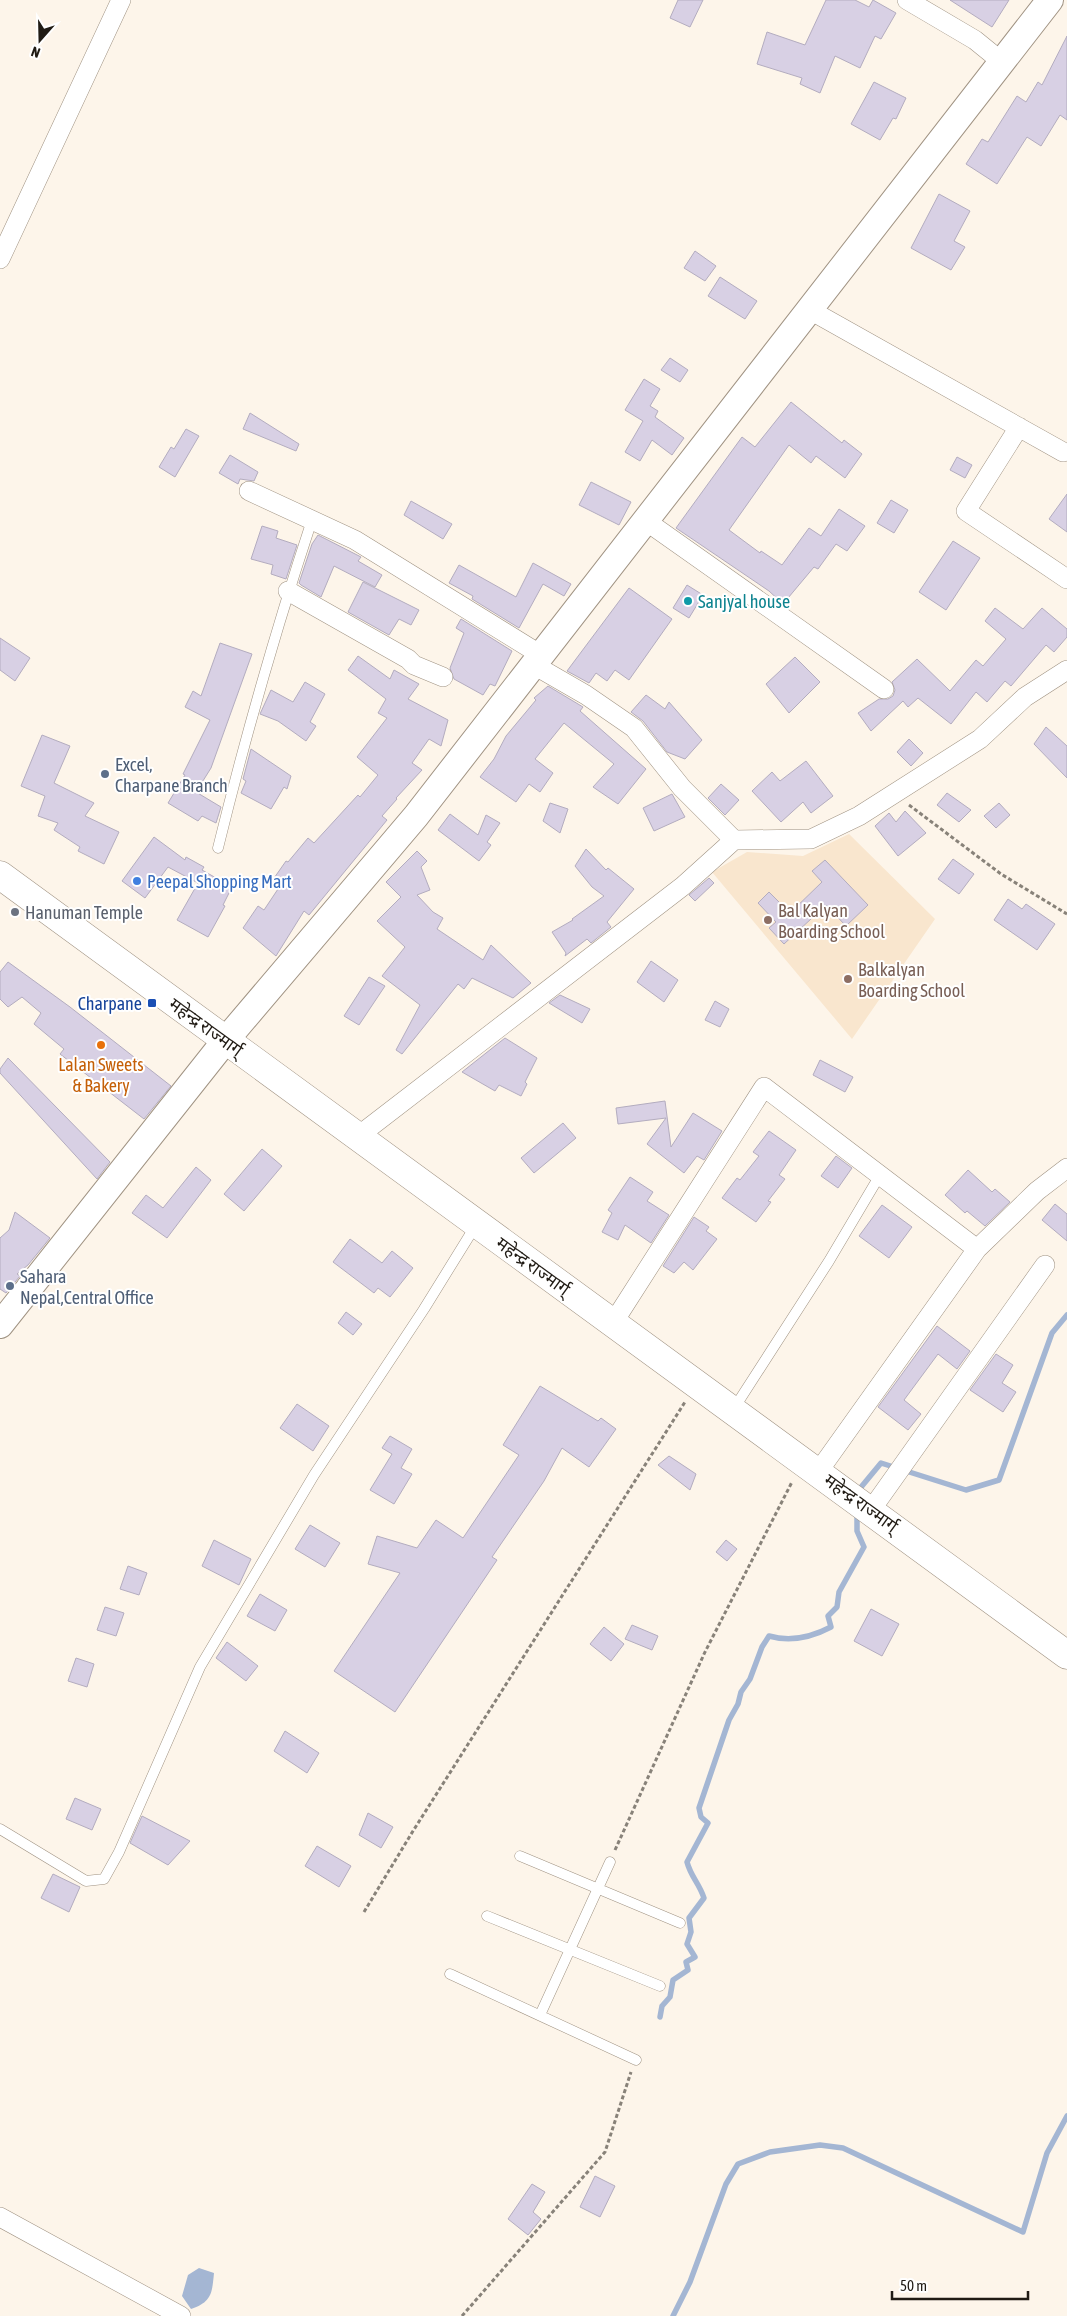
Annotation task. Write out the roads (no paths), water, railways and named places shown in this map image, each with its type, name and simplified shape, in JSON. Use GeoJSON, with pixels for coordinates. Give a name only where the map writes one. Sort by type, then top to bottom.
{"type":"FeatureCollection","features":[{"type":"Feature","properties":{"kind":"highway","name":"महेन्द्र राज्मार्ग्"},"geometry":{"type":"LineString","coordinates":[[0,875],[476,1225],[1066,1653]]}},
{"type":"Feature","properties":{"kind":"street"},"geometry":{"type":"LineString","coordinates":[[0,259],[122,0]]}},
{"type":"Feature","properties":{"kind":"street"},"geometry":{"type":"LineString","coordinates":[[907,0],[975,40],[1002,62]]}},
{"type":"Feature","properties":{"kind":"street"},"geometry":{"type":"LineString","coordinates":[[0,1325],[225,1041],[416,816],[1050,0]]}},
{"type":"Feature","properties":{"kind":"street"},"geometry":{"type":"LineString","coordinates":[[810,310],[1063,452]]}},
{"type":"Feature","properties":{"kind":"street"},"geometry":{"type":"LineString","coordinates":[[1019,427],[966,511],[1067,579]]}},
{"type":"Feature","properties":{"kind":"street"},"geometry":{"type":"LineString","coordinates":[[249,491],[355,540],[537,660],[634,728],[682,788],[734,840]]}},
{"type":"Feature","properties":{"kind":"street"},"geometry":{"type":"LineString","coordinates":[[646,521],[884,689]]}},
{"type":"Feature","properties":{"kind":"street"},"geometry":{"type":"LineString","coordinates":[[288,591],[408,659],[414,665],[444,677]]}},
{"type":"Feature","properties":{"kind":"street"},"geometry":{"type":"LineString","coordinates":[[357,1137],[683,886],[734,840],[811,839],[859,816],[980,739],[1025,697],[1067,670]]}},
{"type":"Feature","properties":{"kind":"street"},"geometry":{"type":"LineString","coordinates":[[613,1323],[764,1088],[976,1249]]}},
{"type":"Feature","properties":{"kind":"street"},"geometry":{"type":"LineString","coordinates":[[811,1467],[976,1249],[1037,1191],[1067,1168]]}},
{"type":"Feature","properties":{"kind":"street"},"geometry":{"type":"LineString","coordinates":[[871,1510],[1045,1265]]}},
{"type":"Feature","properties":{"kind":"street"},"geometry":{"type":"LineString","coordinates":[[0,2217],[181,2316]]}},
{"type":"Feature","properties":{"kind":"lane"},"geometry":{"type":"LineString","coordinates":[[218,848],[245,737],[288,591],[312,520]]}},
{"type":"Feature","properties":{"kind":"lane"},"geometry":{"type":"LineString","coordinates":[[733,1410],[829,1261],[880,1176]]}},
{"type":"Feature","properties":{"kind":"lane"},"geometry":{"type":"LineString","coordinates":[[0,1829],[86,1881],[104,1879],[119,1852],[200,1667],[314,1475],[424,1309],[476,1225]]}},
{"type":"Feature","properties":{"kind":"lane"},"geometry":{"type":"LineString","coordinates":[[520,1856],[680,1923]]}},
{"type":"Feature","properties":{"kind":"lane"},"geometry":{"type":"LineString","coordinates":[[540,2015],[610,1862]]}},
{"type":"Feature","properties":{"kind":"lane"},"geometry":{"type":"LineString","coordinates":[[487,1916],[660,1986]]}},
{"type":"Feature","properties":{"kind":"lane"},"geometry":{"type":"LineString","coordinates":[[450,1974],[636,2060]]}},
{"type":"Feature","properties":{"kind":"water"},"geometry":{"type":"Polygon","coordinates":[[[199,2268],[214,2273],[213,2286],[207,2300],[191,2309],[182,2296],[188,2275],[199,2268]]]}},
{"type":"Feature","properties":{"kind":"waterway"},"geometry":{"type":"LineString","coordinates":[[857,1492],[881,1463],[966,1490],[999,1480],[1052,1333],[1067,1315]]}},
{"type":"Feature","properties":{"kind":"waterway"},"geometry":{"type":"LineString","coordinates":[[660,2017],[662,2006],[670,1997],[673,1980],[688,1970],[686,1962],[695,1957],[687,1944],[691,1932],[689,1918],[704,1898],[687,1862],[708,1823],[701,1817],[699,1808],[729,1720],[738,1704],[741,1692],[750,1679],[762,1647],[769,1636],[785,1639],[801,1638],[831,1627],[828,1616],[837,1607],[839,1592],[864,1547],[857,1531],[857,1518]]}},
{"type":"Feature","properties":{"kind":"waterway"},"geometry":{"type":"LineString","coordinates":[[673,2316],[690,2282],[726,2184],[738,2164],[770,2152],[820,2145],[843,2148],[1023,2232],[1047,2153],[1067,2116]]}},
{"type":"Feature","properties":{"kind":"place","name":"Sanjyal house"},"geometry":{"type":"Point","coordinates":[688,601]}},
{"type":"Feature","properties":{"kind":"place","name":"Excel, Charpane Branch"},"geometry":{"type":"Point","coordinates":[105,774]}},
{"type":"Feature","properties":{"kind":"place","name":"Peepal Shopping Mart"},"geometry":{"type":"Point","coordinates":[137,881]}},
{"type":"Feature","properties":{"kind":"place","name":"Hanuman Temple"},"geometry":{"type":"Point","coordinates":[15,912]}},
{"type":"Feature","properties":{"kind":"place","name":"Bal Kalyan Boarding School"},"geometry":{"type":"Point","coordinates":[768,920]}},
{"type":"Feature","properties":{"kind":"place","name":"Balkalyan Boarding School"},"geometry":{"type":"Point","coordinates":[848,979]}},
{"type":"Feature","properties":{"kind":"place","name":"Charpane"},"geometry":{"type":"Point","coordinates":[152,1003]}},
{"type":"Feature","properties":{"kind":"place","name":"Lalan Sweets & Bakery"},"geometry":{"type":"Point","coordinates":[101,1045]}},
{"type":"Feature","properties":{"kind":"place","name":"Sahara Nepal,Central Office"},"geometry":{"type":"Point","coordinates":[10,1286]}}]}
